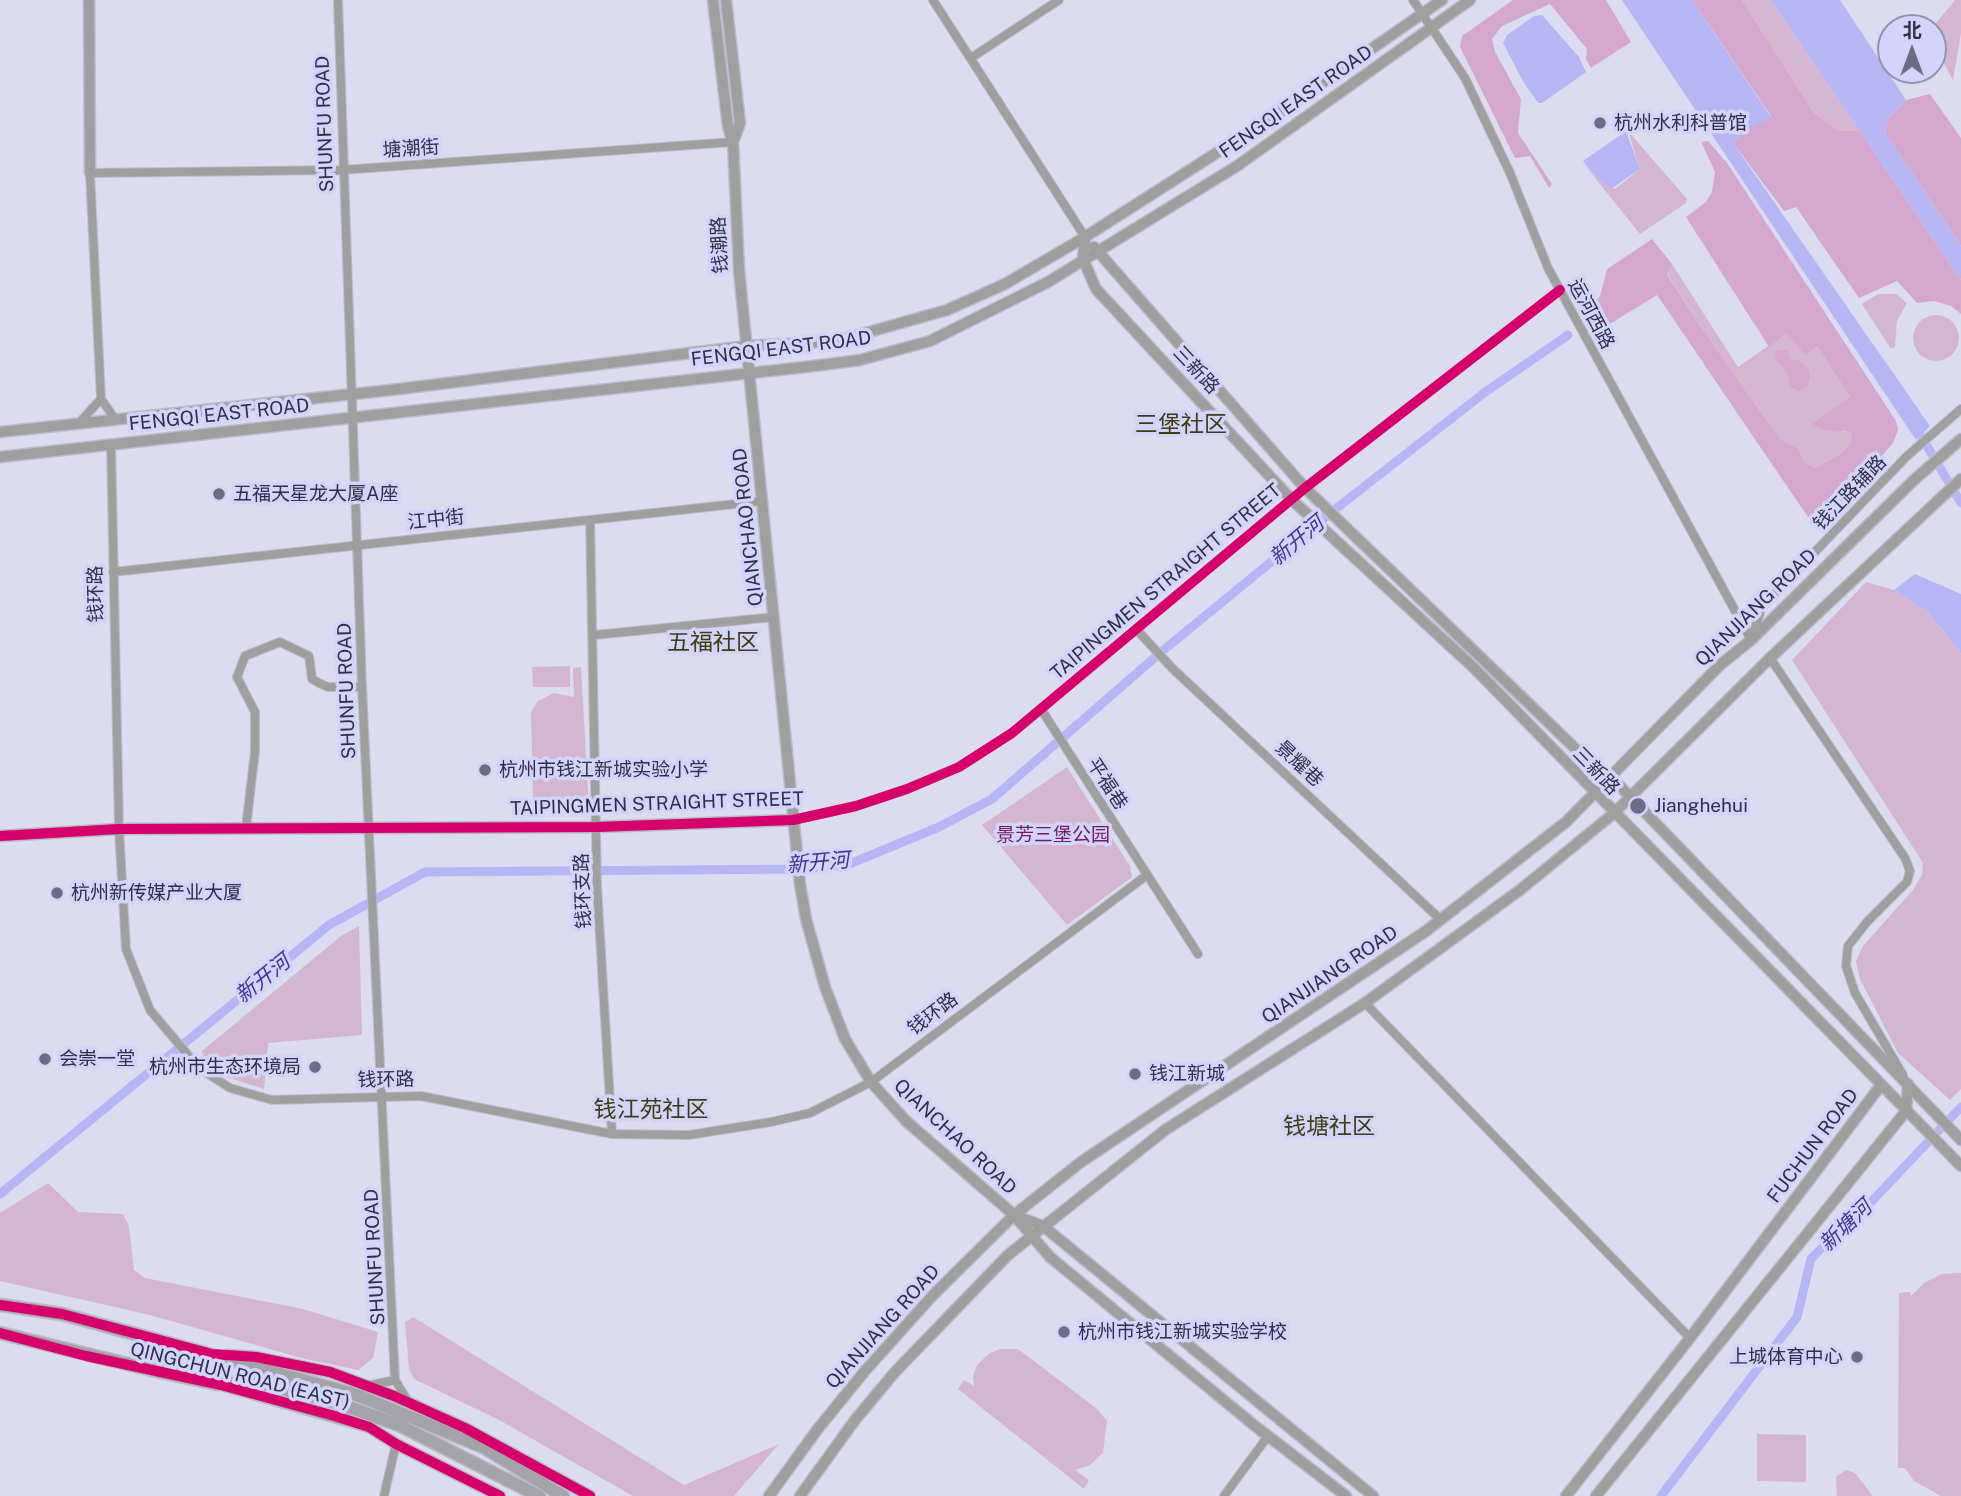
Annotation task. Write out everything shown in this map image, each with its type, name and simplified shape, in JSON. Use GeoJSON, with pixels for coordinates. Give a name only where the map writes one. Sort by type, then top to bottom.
{"type":"FeatureCollection","features":[{"type":"Feature","properties":{"kind":"main road"},"geometry":{"type":"LineString","coordinates":[[89,0],[90,173]]}},
{"type":"Feature","properties":{"kind":"main road"},"geometry":{"type":"LineString","coordinates":[[713,0],[727,127],[733,142]]}},
{"type":"Feature","properties":{"kind":"main road"},"geometry":{"type":"LineString","coordinates":[[726,0],[740,123],[733,142]]}},
{"type":"Feature","properties":{"kind":"main road","name":"FENGQI EAST ROAD"},"geometry":{"type":"LineString","coordinates":[[0,432],[352,394],[747,346],[837,341],[947,310],[1005,284],[1085,237],[1279,113],[1442,0]]}},
{"type":"Feature","properties":{"kind":"main road","name":"FENGQI EAST ROAD"},"geometry":{"type":"LineString","coordinates":[[0,457],[860,360],[930,341],[1027,293],[1237,166],[1470,0]]}},
{"type":"Feature","properties":{"kind":"main road","name":"钱潮路"},"geometry":{"type":"LineString","coordinates":[[733,142],[739,270],[747,346]]}},
{"type":"Feature","properties":{"kind":"main road"},"geometry":{"type":"LineString","coordinates":[[1083,260],[1085,237]]}},
{"type":"Feature","properties":{"kind":"main road","name":"三新路"},"geometry":{"type":"LineString","coordinates":[[1085,237],[1305,488],[1609,778],[1961,1140]]}},
{"type":"Feature","properties":{"kind":"main road","name":"三新路"},"geometry":{"type":"LineString","coordinates":[[1083,260],[1097,289],[1291,499],[1474,668],[1613,814],[1961,1166]]}},
{"type":"Feature","properties":{"kind":"main road","name":"QIANCHAO ROAD"},"geometry":{"type":"LineString","coordinates":[[747,346],[800,884],[806,919],[828,995],[845,1039],[871,1082],[940,1153],[1014,1215],[1050,1256],[1268,1436],[1346,1496]]}},
{"type":"Feature","properties":{"kind":"main road","name":"QIANJIANG ROAD"},"geometry":{"type":"LineString","coordinates":[[769,1496],[864,1372],[934,1294],[1014,1215],[1081,1162],[1441,920],[1566,822],[1720,665],[1751,640],[1914,480],[1961,439]]}},
{"type":"Feature","properties":{"kind":"main road","name":"QIANJIANG ROAD"},"geometry":{"type":"LineString","coordinates":[[800,1496],[855,1420],[895,1372],[940,1322],[1031,1236],[1165,1130],[1365,1003],[1520,890],[1613,814],[1695,736],[1770,658],[1961,479]]}},
{"type":"Feature","properties":{"kind":"main road","name":"TAIPINGMEN STRAIGHT STREET"},"geometry":{"type":"LineString","coordinates":[[0,836],[119,829],[597,827],[793,820]]}},
{"type":"Feature","properties":{"kind":"main road"},"geometry":{"type":"LineString","coordinates":[[1597,1496],[1906,1111],[1908,1084]]}},
{"type":"Feature","properties":{"kind":"main road","name":"FUCHUN ROAD"},"geometry":{"type":"LineString","coordinates":[[1566,1496],[1690,1338],[1881,1085],[1908,1084]]}},
{"type":"Feature","properties":{"kind":"main road","name":"QIANCHAO ROAD"},"geometry":{"type":"LineString","coordinates":[[1014,1215],[1043,1226],[1373,1496]]}},
{"type":"Feature","properties":{"kind":"main road","name":"QINGCHUN ROAD (EAST)"},"geometry":{"type":"LineString","coordinates":[[0,1305],[62,1314],[212,1354],[256,1357],[330,1372],[409,1402],[466,1428],[590,1496]]}},
{"type":"Feature","properties":{"kind":"main road","name":"QINGCHUN ROAD (EAST)"},"geometry":{"type":"LineString","coordinates":[[0,1333],[86,1356],[218,1384],[369,1427],[396,1444],[500,1496]]}},
{"type":"Feature","properties":{"kind":"main road"},"geometry":{"type":"LineString","coordinates":[[212,1354],[357,1395],[445,1430],[483,1447],[564,1496]]}},
{"type":"Feature","properties":{"kind":"main road"},"geometry":{"type":"LineString","coordinates":[[218,1384],[255,1382],[337,1402],[399,1425],[539,1496]]}},
{"type":"Feature","properties":{"kind":"street","name":"SHUNFU ROAD"},"geometry":{"type":"LineString","coordinates":[[338,0],[362,687],[395,1380]]}},
{"type":"Feature","properties":{"kind":"street"},"geometry":{"type":"LineString","coordinates":[[933,0],[1085,237]]}},
{"type":"Feature","properties":{"kind":"street"},"geometry":{"type":"LineString","coordinates":[[971,58],[1059,0]]}},
{"type":"Feature","properties":{"kind":"street","name":"运河西路"},"geometry":{"type":"LineString","coordinates":[[1413,0],[1465,78],[1510,173],[1560,290],[1751,640]]}},
{"type":"Feature","properties":{"kind":"street","name":"塘潮街"},"geometry":{"type":"LineString","coordinates":[[90,173],[342,170],[733,142]]}},
{"type":"Feature","properties":{"kind":"street"},"geometry":{"type":"LineString","coordinates":[[90,173],[101,399],[115,419]]}},
{"type":"Feature","properties":{"kind":"street","name":"TAIPINGMEN STRAIGHT STREET"},"geometry":{"type":"LineString","coordinates":[[793,820],[856,806],[959,767],[1012,733],[1291,499],[1560,290]]}},
{"type":"Feature","properties":{"kind":"street"},"geometry":{"type":"LineString","coordinates":[[79,423],[101,399]]}},
{"type":"Feature","properties":{"kind":"street","name":"钱江路辅路"},"geometry":{"type":"LineString","coordinates":[[1751,640],[1762,607],[1900,464],[1961,409]]}},
{"type":"Feature","properties":{"kind":"street","name":"钱环路"},"geometry":{"type":"LineString","coordinates":[[111,444],[119,829],[126,949],[142,997],[188,1056],[213,1079],[272,1100],[421,1096],[612,1134],[689,1135],[758,1125],[810,1113],[871,1082],[1147,875]]}},
{"type":"Feature","properties":{"kind":"street","name":"江中街"},"geometry":{"type":"LineString","coordinates":[[113,572],[763,501]]}},
{"type":"Feature","properties":{"kind":"street","name":"钱环支路"},"geometry":{"type":"LineString","coordinates":[[590,520],[595,635],[597,887],[612,1134]]}},
{"type":"Feature","properties":{"kind":"street"},"geometry":{"type":"LineString","coordinates":[[595,635],[774,617]]}},
{"type":"Feature","properties":{"kind":"street","name":"景耀巷"},"geometry":{"type":"LineString","coordinates":[[1136,630],[1172,668],[1441,920]]}},
{"type":"Feature","properties":{"kind":"street"},"geometry":{"type":"LineString","coordinates":[[246,828],[255,751],[255,712],[237,677],[245,656],[280,642],[309,656],[312,679],[319,683],[328,687],[362,687]]}},
{"type":"Feature","properties":{"kind":"street","name":"三新路"},"geometry":{"type":"LineString","coordinates":[[1770,658],[1905,858],[1910,871],[1907,882],[1867,922],[1848,946],[1846,966],[1856,993],[1908,1084]]}},
{"type":"Feature","properties":{"kind":"street","name":"平福巷"},"geometry":{"type":"LineString","coordinates":[[1041,709],[1198,954]]}},
{"type":"Feature","properties":{"kind":"street"},"geometry":{"type":"LineString","coordinates":[[1365,1003],[1690,1338]]}},
{"type":"Feature","properties":{"kind":"street"},"geometry":{"type":"LineString","coordinates":[[367,1386],[395,1380],[409,1402]]}},
{"type":"Feature","properties":{"kind":"street"},"geometry":{"type":"LineString","coordinates":[[1224,1496],[1268,1436]]}},
{"type":"Feature","properties":{"kind":"street"},"geometry":{"type":"LineString","coordinates":[[384,1496],[396,1444]]}},
{"type":"Feature","properties":{"kind":"green space"},"geometry":{"type":"Polygon","coordinates":[[[1742,0],[1771,0],[1860,131],[1839,131],[1814,113],[1742,0]]]}},
{"type":"Feature","properties":{"kind":"green space"},"geometry":{"type":"Polygon","coordinates":[[[1955,0],[1961,0],[1961,33],[1953,80],[1947,69],[1947,14],[1944,14],[1955,0]]]}},
{"type":"Feature","properties":{"kind":"green space"},"geometry":{"type":"Polygon","coordinates":[[[1628,131],[1687,199],[1686,203],[1640,234],[1583,163],[1595,176],[1615,189],[1640,169],[1628,131]]]}},
{"type":"Feature","properties":{"kind":"green space"},"geometry":{"type":"Polygon","coordinates":[[[1672,264],[1738,367],[1787,333],[1817,346],[1850,397],[1842,432],[1852,432],[1853,441],[1841,453],[1815,468],[1804,462],[1799,449],[1780,439],[1698,323],[1667,273],[1672,264]]]}},
{"type":"Feature","properties":{"kind":"green space"},"geometry":{"type":"Polygon","coordinates":[[[1878,294],[1896,294],[1907,303],[1897,321],[1895,347],[1891,349],[1862,304],[1878,294]]]}},
{"type":"Feature","properties":{"kind":"green space"},"geometry":{"type":"Polygon","coordinates":[[[1936,315],[1952,322],[1959,338],[1952,354],[1936,361],[1920,354],[1913,338],[1920,322],[1936,315]]]}},
{"type":"Feature","properties":{"kind":"green space"},"geometry":{"type":"Polygon","coordinates":[[[1866,582],[1894,590],[1928,612],[1961,654],[1961,1089],[1950,1100],[1898,1053],[1860,979],[1856,961],[1863,946],[1913,890],[1922,875],[1923,863],[1792,660],[1866,582]]]}},
{"type":"Feature","properties":{"kind":"green space"},"geometry":{"type":"Polygon","coordinates":[[[570,666],[570,687],[533,687],[532,667],[570,666]]]}},
{"type":"Feature","properties":{"kind":"green space"},"geometry":{"type":"Polygon","coordinates":[[[581,667],[589,810],[581,810],[581,804],[568,811],[555,810],[541,805],[533,797],[531,712],[538,701],[554,693],[574,697],[573,668],[581,667]]]}},
{"type":"Feature","properties":{"kind":"green space","name":"景芳三堡公园"},"geometry":{"type":"Polygon","coordinates":[[[1067,767],[1130,866],[1132,877],[1067,925],[982,825],[1067,767]]]}},
{"type":"Feature","properties":{"kind":"green space"},"geometry":{"type":"Polygon","coordinates":[[[359,926],[362,1035],[268,1043],[264,1089],[223,1076],[205,1063],[202,1051],[341,936],[359,926]]]}},
{"type":"Feature","properties":{"kind":"green space"},"geometry":{"type":"Polygon","coordinates":[[[48,1183],[78,1212],[123,1214],[129,1226],[134,1270],[145,1278],[303,1309],[378,1332],[373,1358],[358,1370],[305,1359],[150,1315],[0,1281],[0,1213],[48,1183]]]}},
{"type":"Feature","properties":{"kind":"green space"},"geometry":{"type":"Polygon","coordinates":[[[1961,1273],[1961,1496],[1941,1496],[1914,1481],[1905,1468],[1898,1468],[1899,1293],[1910,1292],[1911,1296],[1924,1283],[1942,1274],[1961,1273]]]}},
{"type":"Feature","properties":{"kind":"green space"},"geometry":{"type":"Polygon","coordinates":[[[413,1317],[684,1485],[779,1444],[734,1496],[633,1496],[499,1420],[414,1379],[409,1369],[405,1322],[413,1317]]]}},
{"type":"Feature","properties":{"kind":"green space"},"geometry":{"type":"Polygon","coordinates":[[[1000,1349],[1018,1349],[1096,1408],[1107,1421],[1103,1453],[1090,1465],[1075,1470],[1089,1480],[1084,1489],[958,1389],[964,1380],[974,1386],[973,1376],[977,1365],[990,1353],[1000,1349]]]}},
{"type":"Feature","properties":{"kind":"green space"},"geometry":{"type":"Polygon","coordinates":[[[1757,1434],[1806,1435],[1806,1482],[1757,1481],[1757,1434]]]}},
{"type":"Feature","properties":{"kind":"green space"},"geometry":{"type":"Polygon","coordinates":[[[1846,1470],[1855,1473],[1873,1496],[1837,1496],[1836,1477],[1846,1470]]]}},
{"type":"Feature","properties":{"kind":"shaded area"},"geometry":{"type":"Polygon","coordinates":[[[1513,0],[1606,0],[1631,42],[1591,68],[1586,59],[1587,49],[1550,4],[1502,26],[1492,39],[1495,52],[1521,99],[1518,133],[1552,184],[1549,188],[1530,156],[1515,158],[1460,47],[1462,36],[1513,0]]]}},
{"type":"Feature","properties":{"kind":"shaded area"},"geometry":{"type":"Polygon","coordinates":[[[1692,0],[1742,0],[1814,113],[1839,131],[1860,131],[1961,280],[1961,314],[1951,306],[1934,301],[1917,303],[1897,281],[1859,298],[1796,207],[1784,211],[1733,143],[1746,131],[1771,116],[1692,0]]]}},
{"type":"Feature","properties":{"kind":"shaded area"},"geometry":{"type":"Polygon","coordinates":[[[1930,94],[1961,138],[1961,246],[1885,133],[1887,119],[1906,100],[1930,94]]]}},
{"type":"Feature","properties":{"kind":"shaded area"},"geometry":{"type":"Polygon","coordinates":[[[1708,141],[1727,163],[1896,421],[1898,430],[1893,443],[1825,522],[1814,526],[1657,295],[1605,327],[1591,306],[1600,296],[1607,269],[1652,239],[1672,264],[1667,274],[1698,323],[1780,439],[1799,449],[1804,462],[1815,468],[1841,453],[1852,442],[1851,432],[1824,430],[1812,424],[1850,397],[1817,346],[1805,355],[1787,333],[1769,347],[1686,217],[1706,202],[1712,192],[1715,172],[1701,142],[1708,141]]]}},
{"type":"Feature","properties":{"kind":"shaded area"},"geometry":{"type":"Polygon","coordinates":[[[1788,349],[1789,359],[1798,360],[1808,368],[1810,377],[1807,387],[1800,391],[1791,387],[1787,371],[1775,359],[1776,351],[1788,349]]]}},
{"type":"Feature","properties":{"kind":"water"},"geometry":{"type":"Polygon","coordinates":[[[1622,0],[1692,0],[1771,117],[1746,131],[1733,143],[1930,426],[1916,440],[1622,0]]]}},
{"type":"Feature","properties":{"kind":"water"},"geometry":{"type":"Polygon","coordinates":[[[1771,0],[1840,0],[1877,56],[1877,84],[1895,84],[1906,100],[1887,119],[1885,133],[1961,246],[1961,280],[1771,0]]]}},
{"type":"Feature","properties":{"kind":"water"},"geometry":{"type":"Polygon","coordinates":[[[1542,15],[1579,57],[1586,72],[1542,103],[1538,103],[1503,43],[1507,35],[1534,16],[1542,15]]]}},
{"type":"Feature","properties":{"kind":"water"},"geometry":{"type":"Polygon","coordinates":[[[1626,131],[1640,169],[1611,189],[1595,176],[1583,161],[1626,131]]]}},
{"type":"Feature","properties":{"kind":"water"},"geometry":{"type":"Polygon","coordinates":[[[1915,574],[1961,594],[1961,654],[1928,612],[1894,590],[1915,574]]]}},
{"type":"Feature","properties":{"kind":"waterway","name":"新开河"},"geometry":{"type":"LineString","coordinates":[[0,1194],[329,925],[425,872],[802,869],[847,865],[939,827],[992,799],[1160,653],[1333,511],[1484,393],[1568,335]]}},
{"type":"Feature","properties":{"kind":"waterway"},"geometry":{"type":"LineString","coordinates":[[1915,426],[1961,503]]}},
{"type":"Feature","properties":{"kind":"waterway","name":"新塘河"},"geometry":{"type":"LineString","coordinates":[[1661,1496],[1797,1317],[1811,1259],[1836,1233],[1856,1218],[1961,1107]]}},
{"type":"Feature","properties":{"kind":"cycle path"},"geometry":{"type":"LineString","coordinates":[[0,836],[119,829],[597,827],[793,820],[856,806],[907,789],[959,767],[1012,733],[1305,488],[1560,290]]}},
{"type":"Feature","properties":{"kind":"cycle path"},"geometry":{"type":"LineString","coordinates":[[0,1305],[62,1314],[212,1354],[256,1357],[330,1372],[394,1396],[465,1428],[590,1496]]}},
{"type":"Feature","properties":{"kind":"cycle path"},"geometry":{"type":"LineString","coordinates":[[0,1333],[86,1356],[217,1384],[369,1427],[396,1444],[500,1496]]}},
{"type":"Feature","properties":{"kind":"place","name":"杭州水利科普馆"},"geometry":{"type":"Point","coordinates":[1600,123]}},
{"type":"Feature","properties":{"kind":"place","name":"五福天星龙大厦A座"},"geometry":{"type":"Point","coordinates":[219,494]}},
{"type":"Feature","properties":{"kind":"place","name":"杭州市钱江新城实验小学"},"geometry":{"type":"Point","coordinates":[485,770]}},
{"type":"Feature","properties":{"kind":"place","name":"Jianghehui"},"geometry":{"type":"Point","coordinates":[1638,806]}},
{"type":"Feature","properties":{"kind":"place","name":"杭州新传媒产业大厦"},"geometry":{"type":"Point","coordinates":[57,893]}},
{"type":"Feature","properties":{"kind":"place","name":"会崇一堂"},"geometry":{"type":"Point","coordinates":[45,1059]}},
{"type":"Feature","properties":{"kind":"place","name":"杭州市生态环境局"},"geometry":{"type":"Point","coordinates":[315,1067]}},
{"type":"Feature","properties":{"kind":"place","name":"钱江新城"},"geometry":{"type":"Point","coordinates":[1135,1074]}},
{"type":"Feature","properties":{"kind":"place","name":"杭州市钱江新城实验学校"},"geometry":{"type":"Point","coordinates":[1064,1332]}},
{"type":"Feature","properties":{"kind":"place","name":"上城体育中心"},"geometry":{"type":"Point","coordinates":[1857,1357]}},
{"type":"Feature","properties":{"kind":"district","name":"三堡社区"},"geometry":{"type":"Point","coordinates":[1181,425]}},
{"type":"Feature","properties":{"kind":"district","name":"五福社区"},"geometry":{"type":"Point","coordinates":[713,643]}},
{"type":"Feature","properties":{"kind":"district","name":"钱江苑社区"},"geometry":{"type":"Point","coordinates":[651,1110]}},
{"type":"Feature","properties":{"kind":"district","name":"钱塘社区"},"geometry":{"type":"Point","coordinates":[1329,1127]}}]}
